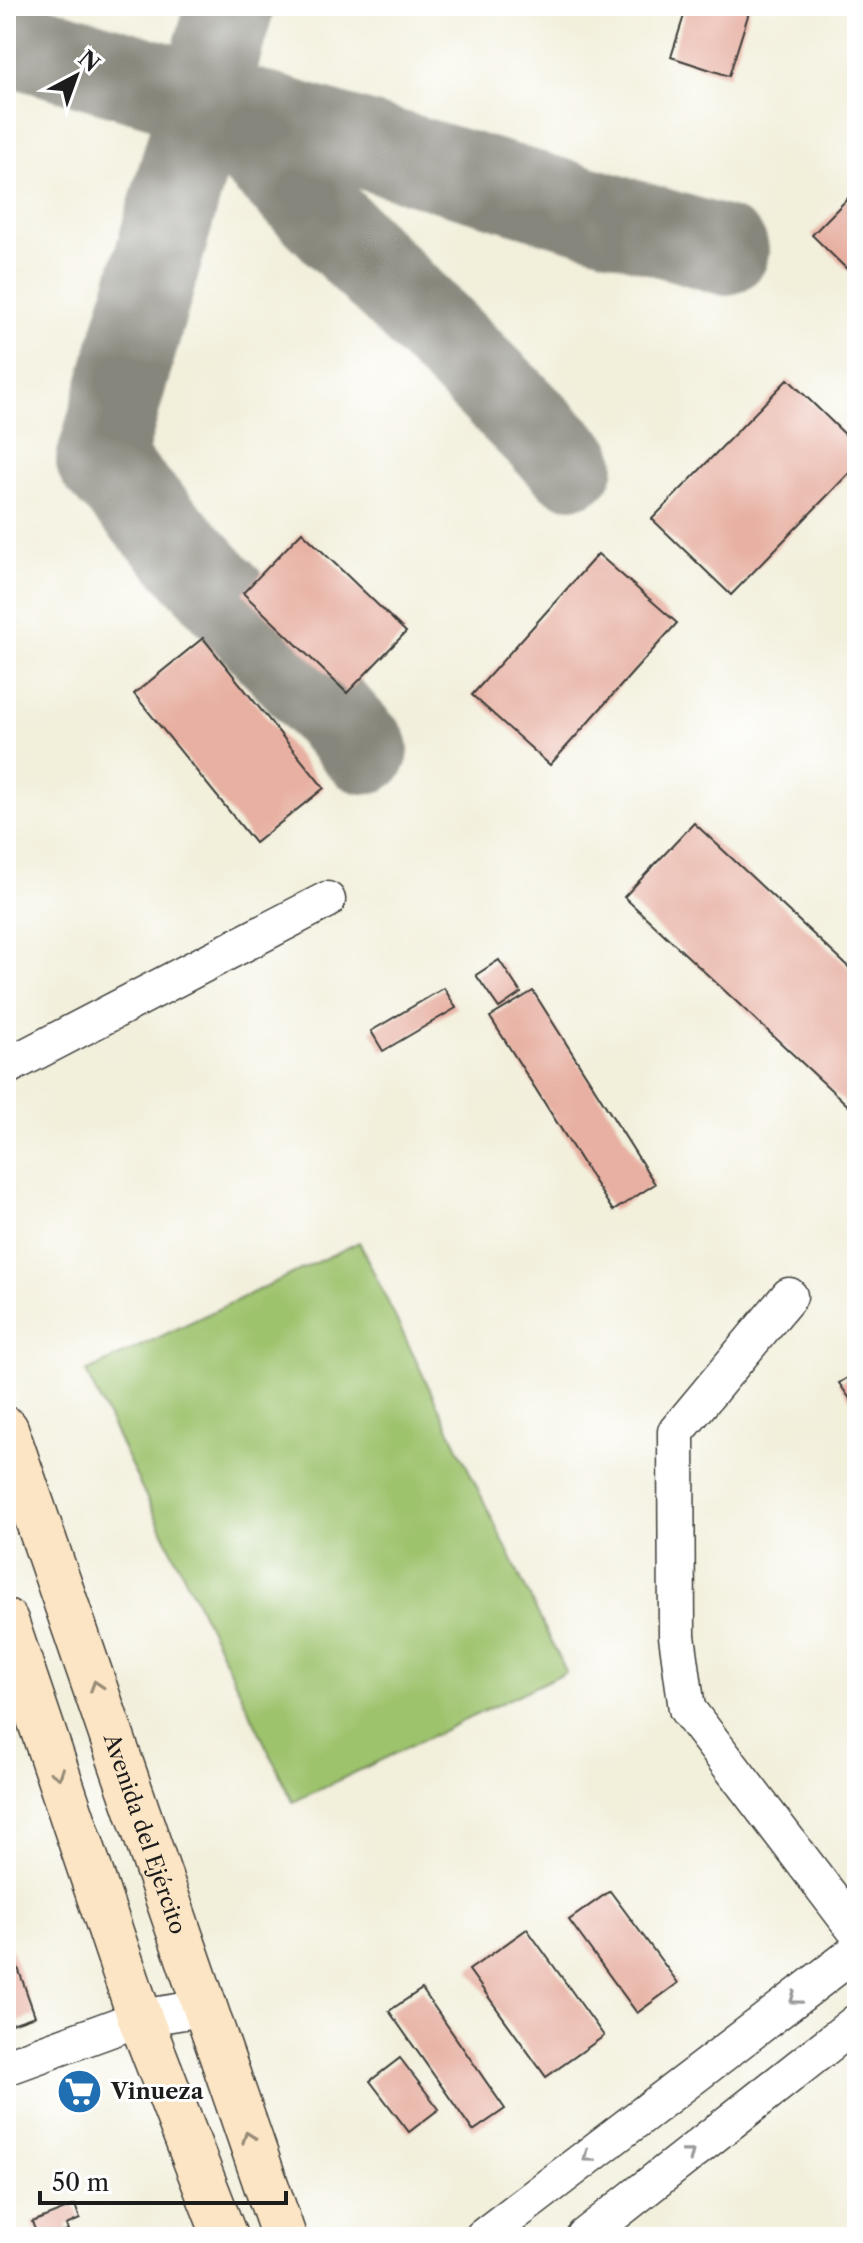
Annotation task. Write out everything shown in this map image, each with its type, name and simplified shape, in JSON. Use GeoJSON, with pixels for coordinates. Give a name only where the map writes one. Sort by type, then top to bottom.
{"type":"FeatureCollection","features":[{"type":"Feature","properties":{"kind":"main road","name":"Avenida del Ejército"},"geometry":{"type":"LineString","coordinates":[[6,1429],[203,2008],[287,2232]]}},
{"type":"Feature","properties":{"kind":"main road"},"geometry":{"type":"LineString","coordinates":[[6,1621],[140,2018],[225,2237]]}},
{"type":"Feature","properties":{"kind":"street"},"geometry":{"type":"LineString","coordinates":[[6,1067],[327,900]]}},
{"type":"Feature","properties":{"kind":"street"},"geometry":{"type":"LineString","coordinates":[[789,1296],[676,1432],[677,1636],[687,1709],[857,1932]]}},
{"type":"Feature","properties":{"kind":"street"},"geometry":{"type":"LineString","coordinates":[[483,2237],[857,1951]]}},
{"type":"Feature","properties":{"kind":"street"},"geometry":{"type":"LineString","coordinates":[[6,2067],[140,2018],[203,2008]]}},
{"type":"Feature","properties":{"kind":"street"},"geometry":{"type":"LineString","coordinates":[[584,2237],[857,2022]]}},
{"type":"Feature","properties":{"kind":"green space"},"geometry":{"type":"Polygon","coordinates":[[[359,1242],[566,1672],[293,1802],[86,1372],[359,1242]]]}},
{"type":"Feature","properties":{"kind":"building"},"geometry":{"type":"Polygon","coordinates":[[[687,6],[751,6],[729,76],[671,57],[687,6]]]}},
{"type":"Feature","properties":{"kind":"building"},"geometry":{"type":"Polygon","coordinates":[[[857,189],[857,279],[812,235],[857,189]]]}},
{"type":"Feature","properties":{"kind":"building"},"geometry":{"type":"Polygon","coordinates":[[[788,379],[857,446],[857,465],[731,595],[652,519],[788,379]]]}},
{"type":"Feature","properties":{"kind":"building"},"geometry":{"type":"Polygon","coordinates":[[[302,532],[406,632],[347,693],[243,593],[302,532]]]}},
{"type":"Feature","properties":{"kind":"building"},"geometry":{"type":"Polygon","coordinates":[[[598,554],[677,623],[550,765],[472,695],[598,554]]]}},
{"type":"Feature","properties":{"kind":"building"},"geometry":{"type":"Polygon","coordinates":[[[203,638],[324,788],[255,843],[134,694],[203,638]]]}},
{"type":"Feature","properties":{"kind":"building"},"geometry":{"type":"Polygon","coordinates":[[[694,823],[857,975],[857,1114],[624,897],[694,823]]]}},
{"type":"Feature","properties":{"kind":"building"},"geometry":{"type":"Polygon","coordinates":[[[499,960],[521,993],[499,1008],[476,975],[499,960]]]}},
{"type":"Feature","properties":{"kind":"building"},"geometry":{"type":"Polygon","coordinates":[[[444,988],[456,1008],[383,1051],[371,1031],[444,988]]]}},
{"type":"Feature","properties":{"kind":"building"},"geometry":{"type":"Polygon","coordinates":[[[533,991],[655,1184],[613,1211],[490,1017],[533,991]]]}},
{"type":"Feature","properties":{"kind":"building"},"geometry":{"type":"Polygon","coordinates":[[[857,1372],[857,1409],[839,1383],[857,1372]]]}},
{"type":"Feature","properties":{"kind":"building"},"geometry":{"type":"Polygon","coordinates":[[[610,1891],[678,1983],[637,2013],[569,1920],[610,1891]]]}},
{"type":"Feature","properties":{"kind":"building"},"geometry":{"type":"Polygon","coordinates":[[[527,1929],[604,2036],[546,2077],[469,1970],[527,1929]]]}},
{"type":"Feature","properties":{"kind":"building"},"geometry":{"type":"Polygon","coordinates":[[[6,1934],[35,2016],[6,2026],[6,1934]]]}},
{"type":"Feature","properties":{"kind":"building"},"geometry":{"type":"Polygon","coordinates":[[[422,1989],[505,2109],[473,2131],[389,2011],[422,1989]]]}},
{"type":"Feature","properties":{"kind":"building"},"geometry":{"type":"Polygon","coordinates":[[[400,2058],[439,2109],[409,2132],[370,2081],[400,2058]]]}},
{"type":"Feature","properties":{"kind":"building"},"geometry":{"type":"Polygon","coordinates":[[[75,2205],[80,2219],[66,2225],[68,2230],[52,2237],[38,2237],[32,2222],[75,2205]]]}},
{"type":"Feature","properties":{"kind":"building"},"geometry":{"type":"Polygon","coordinates":[[[829,2228],[837,2237],[819,2237],[829,2228]]]}},
{"type":"Feature","properties":{"kind":"taxiway"},"geometry":{"type":"LineString","coordinates":[[230,6],[100,461],[365,750]]}},
{"type":"Feature","properties":{"kind":"taxiway"},"geometry":{"type":"LineString","coordinates":[[6,40],[725,251]]}},
{"type":"Feature","properties":{"kind":"taxiway"},"geometry":{"type":"LineString","coordinates":[[210,104],[571,464]]}},
{"type":"Feature","properties":{"kind":"place","name":"Vinueza"},"geometry":{"type":"Point","coordinates":[80,2091]}}]}
